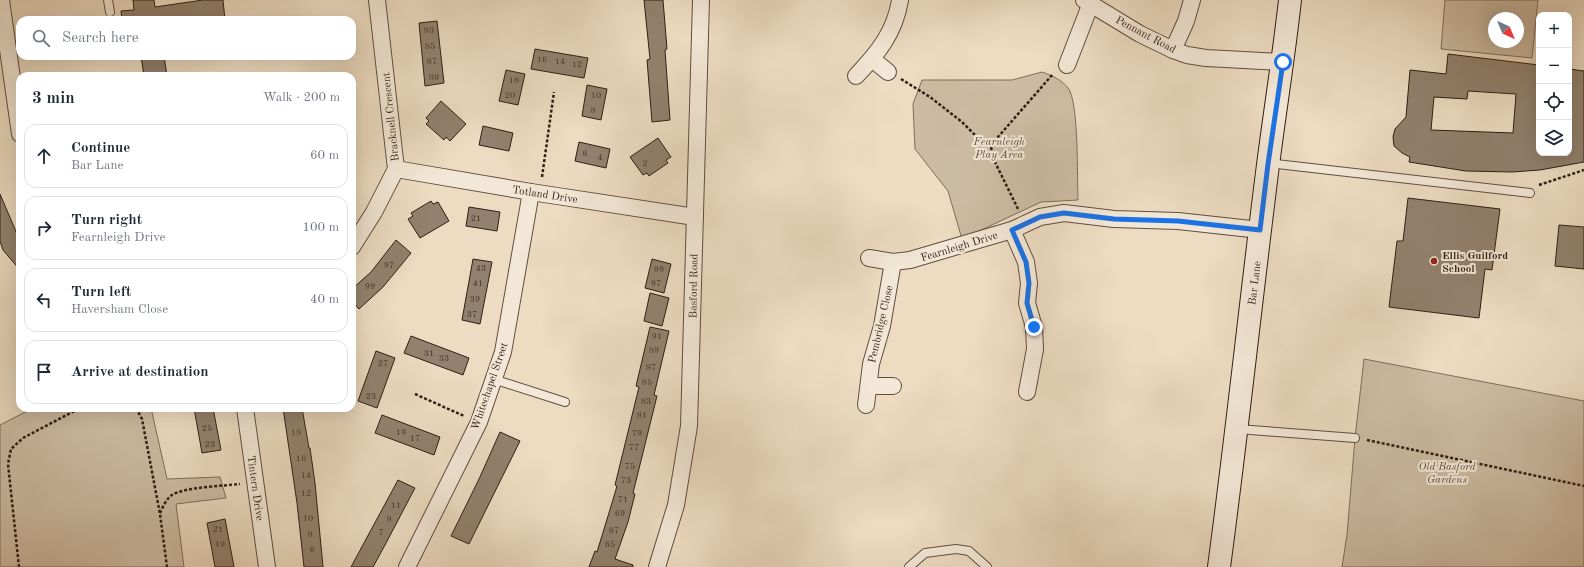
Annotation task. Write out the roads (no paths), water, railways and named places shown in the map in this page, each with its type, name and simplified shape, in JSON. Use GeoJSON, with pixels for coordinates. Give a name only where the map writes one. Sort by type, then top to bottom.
{"type":"FeatureCollection","features":[{"type":"Feature","properties":{"kind":"street"},"geometry":{"type":"LineString","coordinates":[[1,0],[16,106]]}},
{"type":"Feature","properties":{"kind":"street","name":"Bracknell Crescent"},"geometry":{"type":"LineString","coordinates":[[356,241],[374,212],[396,169],[377,0]]}},
{"type":"Feature","properties":{"kind":"street","name":"Basford Road"},"geometry":{"type":"LineString","coordinates":[[656,567],[676,505],[690,426],[701,0]]}},
{"type":"Feature","properties":{"kind":"street"},"geometry":{"type":"LineString","coordinates":[[856,76],[872,59],[890,33],[898,14],[900,0]]}},
{"type":"Feature","properties":{"kind":"street"},"geometry":{"type":"LineString","coordinates":[[1173,50],[1186,21],[1192,0]]}},
{"type":"Feature","properties":{"kind":"street","name":"Bar Lane"},"geometry":{"type":"LineString","coordinates":[[1219,567],[1237,429],[1268,164],[1283,62],[1290,0]]}},
{"type":"Feature","properties":{"kind":"street"},"geometry":{"type":"LineString","coordinates":[[1066,65],[1087,2]]}},
{"type":"Feature","properties":{"kind":"street","name":"Pennant Road"},"geometry":{"type":"LineString","coordinates":[[1087,2],[1140,34],[1187,55],[1206,58],[1283,62]]}},
{"type":"Feature","properties":{"kind":"street"},"geometry":{"type":"LineString","coordinates":[[872,59],[888,72]]}},
{"type":"Feature","properties":{"kind":"street","name":"Totland Drive"},"geometry":{"type":"LineString","coordinates":[[396,169],[695,217]]}},
{"type":"Feature","properties":{"kind":"street","name":"Whitechapel Street"},"geometry":{"type":"LineString","coordinates":[[407,567],[479,422],[503,352],[535,192]]}},
{"type":"Feature","properties":{"kind":"street","name":"Fearnleigh Drive"},"geometry":{"type":"LineString","coordinates":[[869,258],[893,262],[910,260],[1018,227],[1040,217],[1064,213],[1114,219],[1178,221],[1260,230]]}},
{"type":"Feature","properties":{"kind":"street"},"geometry":{"type":"LineString","coordinates":[[1018,227],[1029,283],[1027,303],[1034,327],[1035,349],[1027,392]]}},
{"type":"Feature","properties":{"kind":"street","name":"Pembridge Close"},"geometry":{"type":"LineString","coordinates":[[866,405],[871,364],[882,326],[893,262]]}},
{"type":"Feature","properties":{"kind":"street"},"geometry":{"type":"LineString","coordinates":[[868,386],[893,386]]}},
{"type":"Feature","properties":{"kind":"street","name":"Tintern Drive"},"geometry":{"type":"LineString","coordinates":[[246,412],[267,567]]}},
{"type":"Feature","properties":{"kind":"lane"},"geometry":{"type":"LineString","coordinates":[[108,0],[110,12]]}},
{"type":"Feature","properties":{"kind":"lane"},"geometry":{"type":"LineString","coordinates":[[1268,164],[1530,193]]}},
{"type":"Feature","properties":{"kind":"lane"},"geometry":{"type":"LineString","coordinates":[[493,379],[565,402]]}},
{"type":"Feature","properties":{"kind":"lane"},"geometry":{"type":"LineString","coordinates":[[1237,429],[1354,438]]}},
{"type":"Feature","properties":{"kind":"lane"},"geometry":{"type":"LineString","coordinates":[[909,567],[925,553],[956,550],[969,551],[987,567]]}},
{"type":"Feature","properties":{"kind":"place","name":"Ellis Guilford School"},"geometry":{"type":"Point","coordinates":[1434,261]}},
{"type":"Feature","properties":{"kind":"park label","name":"Fearnleigh Play Area"},"geometry":{"type":"Point","coordinates":[999,147]}},
{"type":"Feature","properties":{"kind":"park label","name":"Old Basford Gardens"},"geometry":{"type":"Point","coordinates":[1447,472]}}]}
